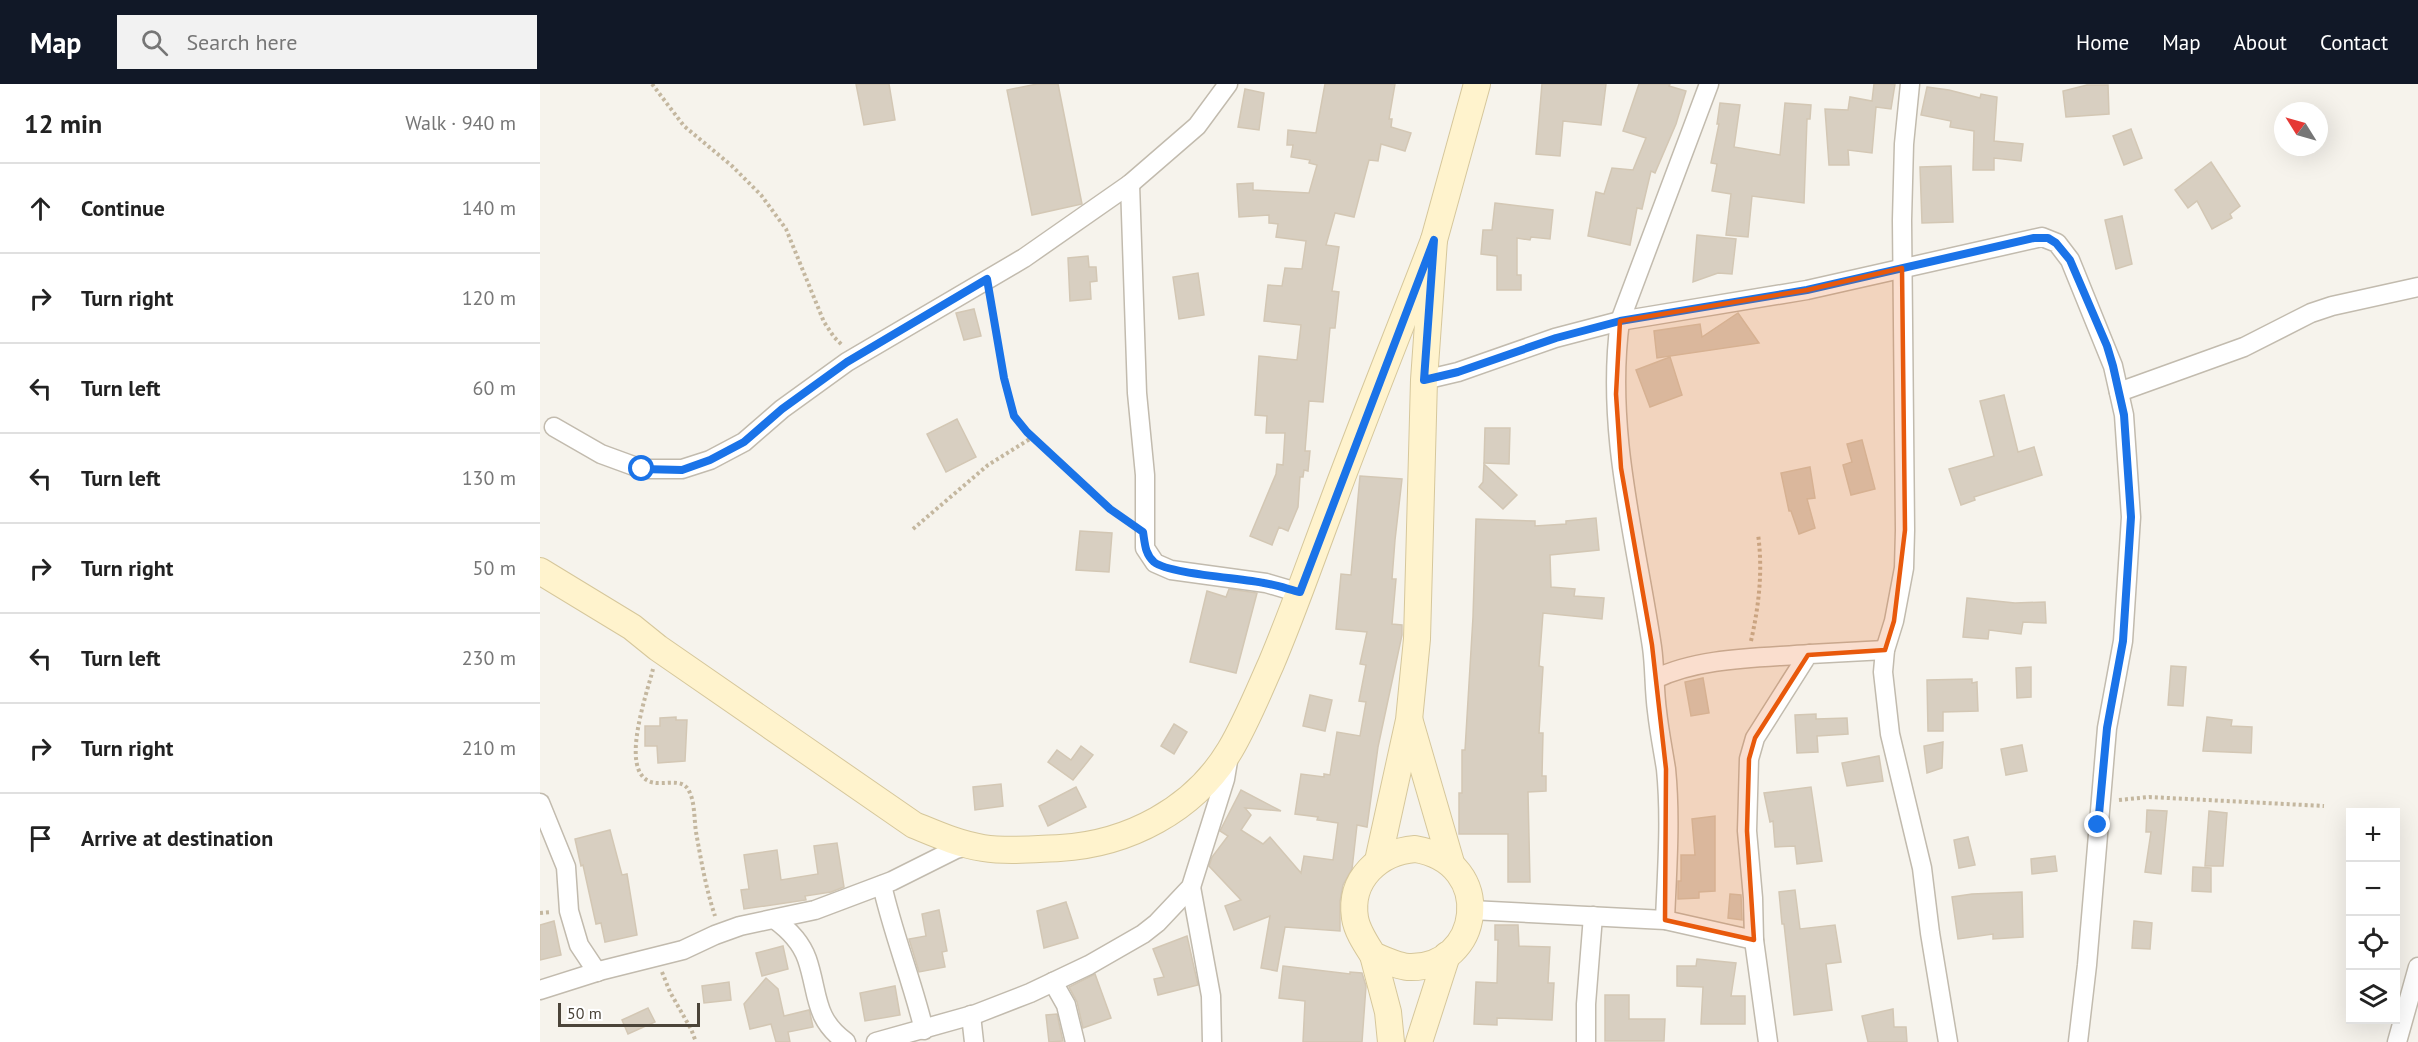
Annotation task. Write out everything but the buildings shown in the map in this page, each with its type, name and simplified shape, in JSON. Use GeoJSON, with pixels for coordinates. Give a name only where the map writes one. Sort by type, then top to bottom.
{"type":"FeatureCollection","features":[{"type":"Feature","properties":{"kind":"main road"},"geometry":{"type":"LineString","coordinates":[[540,570],[632,627],[657,648],[914,825],[953,841],[983,848],[1028,850],[1107,841],[1143,828],[1175,810],[1197,792],[1230,750],[1257,696],[1300,592],[1434,240],[1477,84]]}},
{"type":"Feature","properties":{"kind":"main road"},"geometry":{"type":"LineString","coordinates":[[1378,861],[1409,720],[1417,639],[1424,380],[1434,240]]}},
{"type":"Feature","properties":{"kind":"main road"},"geometry":{"type":"LineString","coordinates":[[1409,720],[1451,863],[1466,884],[1471,910],[1464,935],[1447,955],[1419,1042]]}},
{"type":"Feature","properties":{"kind":"main road"},"geometry":{"type":"LineString","coordinates":[[1391,1042],[1388,1012],[1373,955],[1359,931],[1354,906],[1361,881],[1378,861],[1389,854],[1415,849],[1428,851],[1451,863]]}},
{"type":"Feature","properties":{"kind":"main road"},"geometry":{"type":"LineString","coordinates":[[1373,955],[1408,967],[1423,965],[1447,955]]}},
{"type":"Feature","properties":{"kind":"street"},"geometry":{"type":"LineString","coordinates":[[554,426],[601,454],[642,469],[682,470],[710,460],[744,442],[782,409],[857,356],[1024,258],[1130,184],[1197,126],[1228,84]]}},
{"type":"Feature","properties":{"kind":"street"},"geometry":{"type":"LineString","coordinates":[[1665,920],[1667,795],[1656,708],[1652,645],[1621,468],[1616,394],[1617,346],[1620,321],[1709,84]]}},
{"type":"Feature","properties":{"kind":"street"},"geometry":{"type":"LineString","coordinates":[[1910,84],[1904,144],[1902,268],[1905,341],[1903,466],[1905,530],[1902,578],[1894,621],[1885,650],[1883,672],[1890,734],[1922,868],[1931,944],[1948,1042]]}},
{"type":"Feature","properties":{"kind":"street"},"geometry":{"type":"LineString","coordinates":[[1130,184],[1137,393],[1145,475],[1143,532],[1145,548],[1149,557],[1163,567],[1266,583],[1300,592]]}},
{"type":"Feature","properties":{"kind":"street"},"geometry":{"type":"LineString","coordinates":[[1424,380],[1458,372],[1556,338],[1620,321],[1807,290],[2042,237],[2048,238],[2064,250],[2079,279],[2107,346],[2119,392],[2124,415],[2131,517],[2123,641],[2107,728],[2089,953],[2078,1042]]}},
{"type":"Feature","properties":{"kind":"street"},"geometry":{"type":"LineString","coordinates":[[2119,392],[2138,383],[2235,351],[2311,313],[2332,306],[2418,287]]}},
{"type":"Feature","properties":{"kind":"street"},"geometry":{"type":"LineString","coordinates":[[1655,679],[1681,669],[1747,659],[1885,650]]}},
{"type":"Feature","properties":{"kind":"street"},"geometry":{"type":"LineString","coordinates":[[1768,1042],[1754,940],[1754,898],[1747,831],[1749,759],[1755,738],[1796,670],[1810,654]]}},
{"type":"Feature","properties":{"kind":"street"},"geometry":{"type":"LineString","coordinates":[[876,1042],[971,1016],[1089,965],[1143,934],[1157,923],[1191,887],[1225,779],[1230,750]]}},
{"type":"Feature","properties":{"kind":"street"},"geometry":{"type":"LineString","coordinates":[[540,803],[566,867],[569,911],[579,945],[597,972]]}},
{"type":"Feature","properties":{"kind":"street"},"geometry":{"type":"LineString","coordinates":[[540,990],[597,972],[683,950],[740,926],[815,910],[882,885],[956,849],[971,845]]}},
{"type":"Feature","properties":{"kind":"street"},"geometry":{"type":"LineString","coordinates":[[882,885],[893,930],[911,978],[924,1029]]}},
{"type":"Feature","properties":{"kind":"street"},"geometry":{"type":"LineString","coordinates":[[1191,887],[1211,996],[1212,1042]]}},
{"type":"Feature","properties":{"kind":"street"},"geometry":{"type":"LineString","coordinates":[[1471,910],[1665,920],[1754,940]]}},
{"type":"Feature","properties":{"kind":"street"},"geometry":{"type":"LineString","coordinates":[[1586,1042],[1586,1005],[1593,916]]}},
{"type":"Feature","properties":{"kind":"street"},"geometry":{"type":"LineString","coordinates":[[774,919],[792,935],[801,947],[823,1019],[846,1042]]}},
{"type":"Feature","properties":{"kind":"street"},"geometry":{"type":"LineString","coordinates":[[2397,1042],[2418,967]]}},
{"type":"Feature","properties":{"kind":"street"},"geometry":{"type":"LineString","coordinates":[[1053,981],[1066,1005],[1076,1042]]}},
{"type":"Feature","properties":{"kind":"street"},"geometry":{"type":"LineString","coordinates":[[971,1016],[974,1042]]}},
{"type":"Feature","properties":{"kind":"path"},"geometry":{"type":"LineString","coordinates":[[652,84],[684,126],[732,166],[761,195],[786,229],[824,322],[834,337],[857,356]]}},
{"type":"Feature","properties":{"kind":"path"},"geometry":{"type":"LineString","coordinates":[[987,279],[1010,404],[1021,426],[1110,509],[1143,532]]}},
{"type":"Feature","properties":{"kind":"path"},"geometry":{"type":"LineString","coordinates":[[913,529],[988,465],[1034,437]]}},
{"type":"Feature","properties":{"kind":"path"},"geometry":{"type":"LineString","coordinates":[[1747,659],[1760,594],[1758,534]]}},
{"type":"Feature","properties":{"kind":"path"},"geometry":{"type":"LineString","coordinates":[[657,648],[644,698],[635,754],[637,770],[642,778],[654,784],[674,782],[682,784],[691,793],[695,830],[719,933]]}},
{"type":"Feature","properties":{"kind":"path"},"geometry":{"type":"LineString","coordinates":[[2100,803],[2149,797],[2324,806]]}},
{"type":"Feature","properties":{"kind":"path"},"geometry":{"type":"LineString","coordinates":[[655,958],[696,1042]]}},
{"type":"Feature","properties":{"kind":"highlighted area"},"geometry":{"type":"Polygon","coordinates":[[[1902,268],[1905,530],[1894,621],[1885,650],[1808,655],[1755,738],[1749,759],[1747,831],[1754,940],[1665,920],[1666,769],[1652,645],[1621,468],[1616,394],[1620,321],[1807,290],[1902,268]]]}},
{"type":"Feature","properties":{"kind":"route"},"geometry":{"type":"LineString","coordinates":[[642,469],[682,470],[710,460],[744,442],[782,409],[847,362],[987,279],[1004,378],[1014,416],[1027,432],[1110,509],[1143,532],[1149,557],[1155,563],[1171,570],[1266,583],[1300,592],[1434,240],[1424,380],[1458,372],[1556,338],[1620,321],[1807,290],[2006,244],[2042,237],[2048,238],[2064,250],[2070,260],[2107,346],[2124,415],[2127,440],[2131,517],[2128,577],[2123,641],[2107,728],[2098,825]]}}]}
